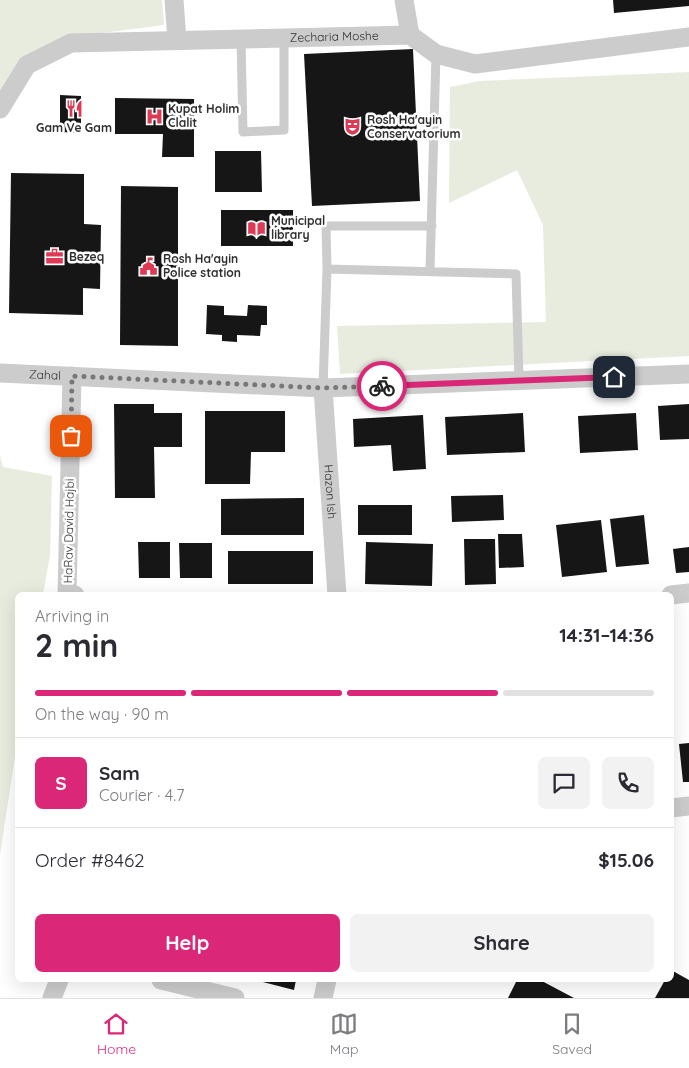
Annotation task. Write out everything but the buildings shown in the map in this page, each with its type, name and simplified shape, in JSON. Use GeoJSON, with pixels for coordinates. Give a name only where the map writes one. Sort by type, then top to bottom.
{"type":"FeatureCollection","features":[{"type":"Feature","properties":{"kind":"street"},"geometry":{"type":"LineString","coordinates":[[174,0],[177,40]]}},
{"type":"Feature","properties":{"kind":"street"},"geometry":{"type":"LineString","coordinates":[[404,0],[410,35],[436,54],[475,64],[689,37]]}},
{"type":"Feature","properties":{"kind":"street","name":"Zecharia Moshe"},"geometry":{"type":"LineString","coordinates":[[0,109],[27,65],[71,43],[410,35]]}},
{"type":"Feature","properties":{"kind":"street","name":"Zahal"},"geometry":{"type":"LineString","coordinates":[[0,373],[323,388],[689,374]]}},
{"type":"Feature","properties":{"kind":"street","name":"HaRav David Hajbi"},"geometry":{"type":"LineString","coordinates":[[67,592],[72,376]]}},
{"type":"Feature","properties":{"kind":"street","name":"Hazon Ish"},"geometry":{"type":"LineString","coordinates":[[323,388],[337,592]]}},
{"type":"Feature","properties":{"kind":"street"},"geometry":{"type":"LineString","coordinates":[[674,595],[689,594]]}},
{"type":"Feature","properties":{"kind":"street"},"geometry":{"type":"LineString","coordinates":[[674,808],[689,806]]}},
{"type":"Feature","properties":{"kind":"street"},"geometry":{"type":"LineString","coordinates":[[52,998],[58,982]]}},
{"type":"Feature","properties":{"kind":"street"},"geometry":{"type":"LineString","coordinates":[[169,982],[235,998]]}},
{"type":"Feature","properties":{"kind":"street"},"geometry":{"type":"LineString","coordinates":[[323,998],[327,982]]}},
{"type":"Feature","properties":{"kind":"lane"},"geometry":{"type":"LineString","coordinates":[[242,39],[243,132],[284,130],[284,38]]}},
{"type":"Feature","properties":{"kind":"lane"},"geometry":{"type":"LineString","coordinates":[[430,270],[436,54]]}},
{"type":"Feature","properties":{"kind":"lane"},"geometry":{"type":"LineString","coordinates":[[323,388],[327,268],[326,226],[432,226]]}},
{"type":"Feature","properties":{"kind":"lane"},"geometry":{"type":"LineString","coordinates":[[327,268],[516,274],[519,380]]}},
{"type":"Feature","properties":{"kind":"shaded area"},"geometry":{"type":"Polygon","coordinates":[[[0,0],[162,0],[164,25],[70,37],[0,97],[0,0]]]}},
{"type":"Feature","properties":{"kind":"shaded area"},"geometry":{"type":"Polygon","coordinates":[[[689,72],[689,356],[340,374],[337,326],[546,322],[543,225],[517,170],[449,203],[450,87],[480,81],[689,72]]]}},
{"type":"Feature","properties":{"kind":"shaded area"},"geometry":{"type":"Polygon","coordinates":[[[0,455],[3,467],[52,476],[50,555],[44,592],[15,592],[15,756],[0,855],[0,455]]]}},
{"type":"Feature","properties":{"kind":"way so far"},"geometry":{"type":"LineString","coordinates":[[71,436],[72,376],[323,388],[382,386]]}},
{"type":"Feature","properties":{"kind":"place","name":"Gam Ve Gam"},"geometry":{"type":"Point","coordinates":[74,109]}},
{"type":"Feature","properties":{"kind":"place","name":"Kupat Holim Clalit"},"geometry":{"type":"Point","coordinates":[154,116]}},
{"type":"Feature","properties":{"kind":"place","name":"Rosh Ha'ayin Conservatorium"},"geometry":{"type":"Point","coordinates":[353,127]}},
{"type":"Feature","properties":{"kind":"place","name":"Municipal library"},"geometry":{"type":"Point","coordinates":[257,228]}},
{"type":"Feature","properties":{"kind":"place","name":"Bezeq"},"geometry":{"type":"Point","coordinates":[55,257]}},
{"type":"Feature","properties":{"kind":"place","name":"Rosh Ha'ayin Police station"},"geometry":{"type":"Point","coordinates":[149,266]}},
{"type":"Feature","properties":{"kind":"route"},"geometry":{"type":"LineString","coordinates":[[382,386],[614,377]]}}]}
